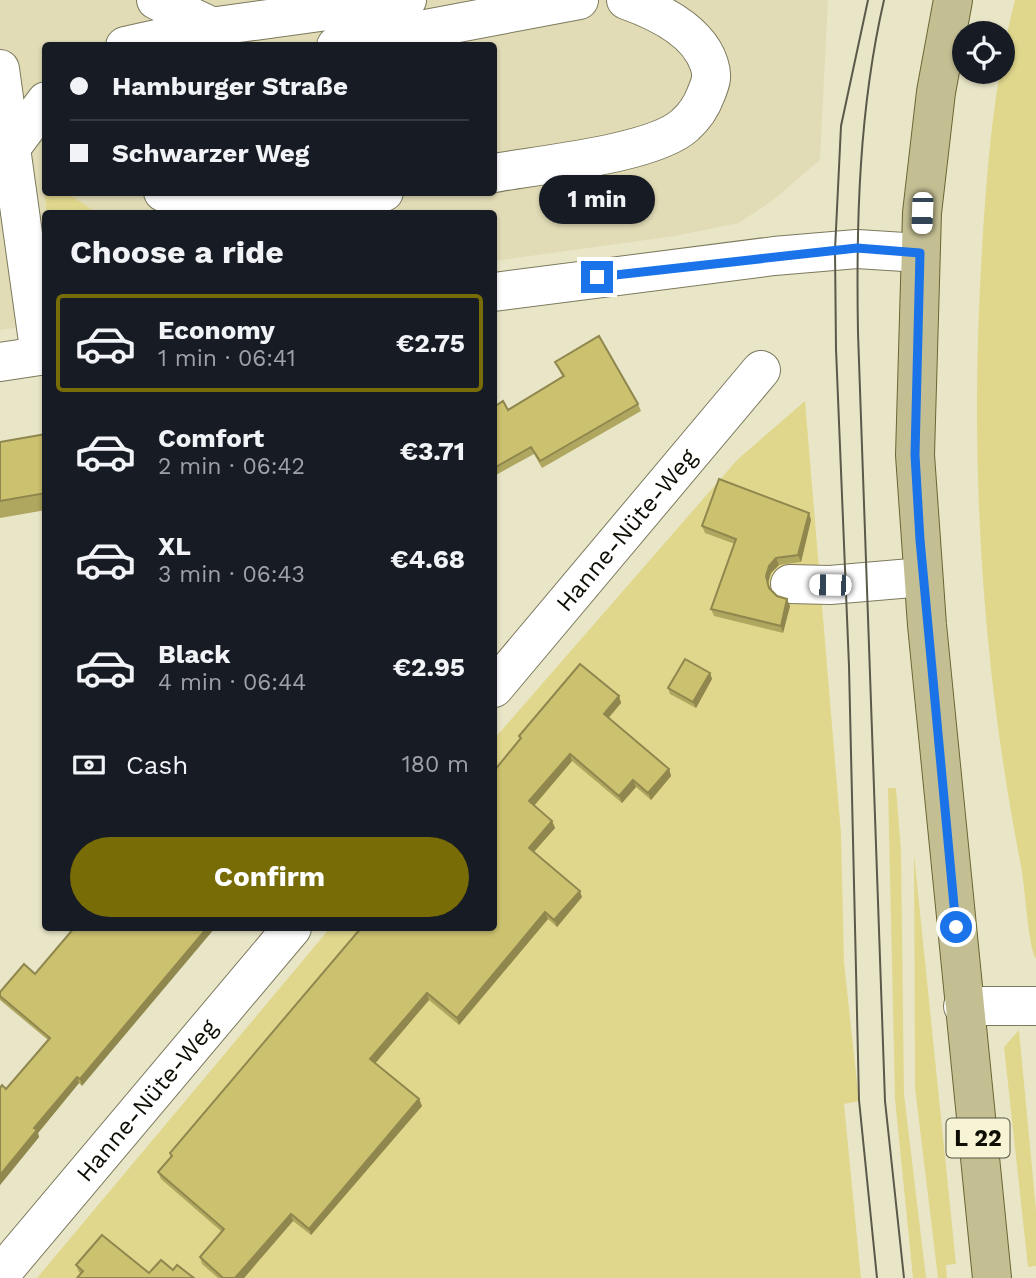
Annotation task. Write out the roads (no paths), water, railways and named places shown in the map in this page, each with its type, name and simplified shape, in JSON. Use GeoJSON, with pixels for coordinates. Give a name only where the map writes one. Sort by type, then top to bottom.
{"type":"FeatureCollection","features":[{"type":"Feature","properties":{"kind":"main road","name":"L 22"},"geometry":{"type":"LineString","coordinates":[[953,0],[932,124],[920,253],[915,455],[923,577],[963,1006],[992,1278]]}},
{"type":"Feature","properties":{"kind":"street"},"geometry":{"type":"LineString","coordinates":[[156,0],[250,42]]}},
{"type":"Feature","properties":{"kind":"street"},"geometry":{"type":"LineString","coordinates":[[142,42],[311,6],[407,0]]}},
{"type":"Feature","properties":{"kind":"street"},"geometry":{"type":"LineString","coordinates":[[356,42],[579,0]]}},
{"type":"Feature","properties":{"kind":"street"},"geometry":{"type":"LineString","coordinates":[[497,173],[611,154],[650,142],[685,126],[703,103],[713,76],[706,54],[660,14],[626,0]]}},
{"type":"Feature","properties":{"kind":"street"},"geometry":{"type":"LineString","coordinates":[[0,69],[42,350]]}},
{"type":"Feature","properties":{"kind":"street"},"geometry":{"type":"LineString","coordinates":[[11,148],[42,106]]}},
{"type":"Feature","properties":{"kind":"street"},"geometry":{"type":"LineString","coordinates":[[11,148],[36,130],[42,132]]}},
{"type":"Feature","properties":{"kind":"street"},"geometry":{"type":"LineString","coordinates":[[172,196],[193,206],[219,210]]}},
{"type":"Feature","properties":{"kind":"street"},"geometry":{"type":"LineString","coordinates":[[283,210],[361,196]]}},
{"type":"Feature","properties":{"kind":"street"},"geometry":{"type":"LineString","coordinates":[[497,292],[857,248],[920,253]]}},
{"type":"Feature","properties":{"kind":"street"},"geometry":{"type":"LineString","coordinates":[[0,362],[42,356]]}},
{"type":"Feature","properties":{"kind":"street","name":"Hanne-Nüte-Weg"},"geometry":{"type":"LineString","coordinates":[[497,684],[761,370]]}},
{"type":"Feature","properties":{"kind":"street"},"geometry":{"type":"LineString","coordinates":[[790,584],[830,585],[923,577]]}},
{"type":"Feature","properties":{"kind":"street","name":"Hanne-Nüte-Weg"},"geometry":{"type":"LineString","coordinates":[[0,1275],[289,931]]}},
{"type":"Feature","properties":{"kind":"street"},"geometry":{"type":"LineString","coordinates":[[963,1006],[1036,1006]]}},
{"type":"Feature","properties":{"kind":"tram line"},"geometry":{"type":"LineString","coordinates":[[868,0],[841,126],[835,250],[836,349],[849,666],[859,1100],[877,1278]]}},
{"type":"Feature","properties":{"kind":"tram line"},"geometry":{"type":"LineString","coordinates":[[884,0],[864,124],[859,207],[858,333],[885,1101],[904,1278]]}}]}
